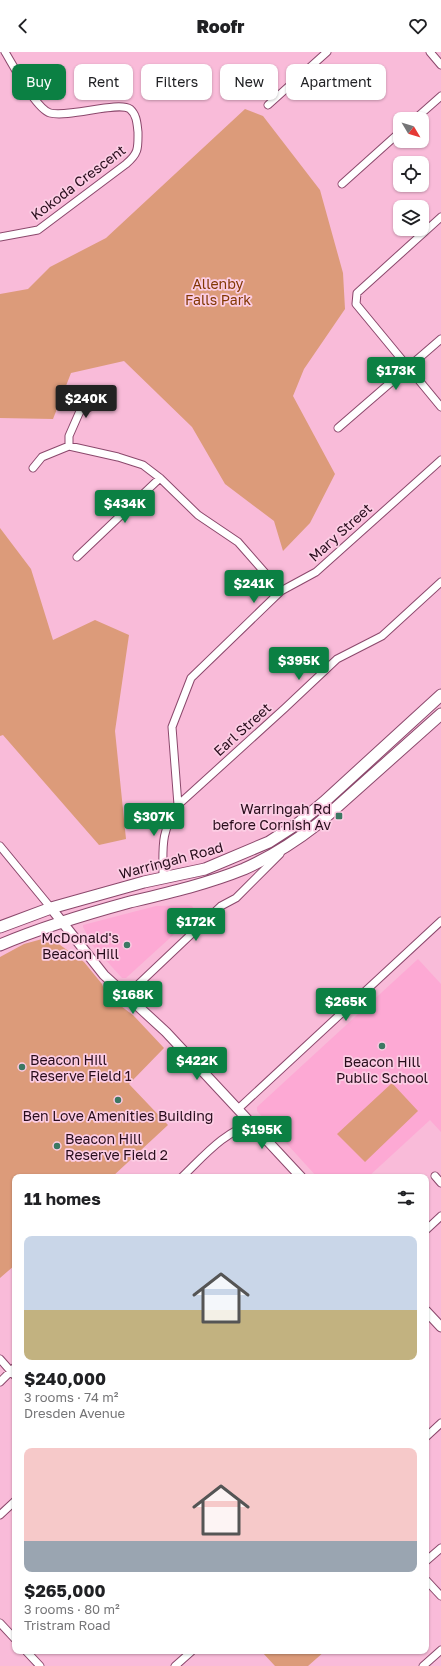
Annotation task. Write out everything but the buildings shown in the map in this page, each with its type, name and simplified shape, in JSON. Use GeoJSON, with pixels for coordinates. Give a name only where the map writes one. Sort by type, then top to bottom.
{"type":"FeatureCollection","features":[{"type":"Feature","properties":{"kind":"highway","name":"Warringah Road"},"geometry":{"type":"LineString","coordinates":[[0,928],[51,908],[163,878],[205,869],[257,848],[291,828],[324,802],[441,695]]}},
{"type":"Feature","properties":{"kind":"highway","name":"Warringah Road"},"geometry":{"type":"LineString","coordinates":[[0,945],[63,922],[220,877],[263,859],[292,843],[344,803],[441,714]]}},
{"type":"Feature","properties":{"kind":"main road"},"geometry":{"type":"LineString","coordinates":[[51,908],[104,974],[166,1032],[298,1174]]}},
{"type":"Feature","properties":{"kind":"main road"},"geometry":{"type":"LineString","coordinates":[[429,1314],[441,1327]]}},
{"type":"Feature","properties":{"kind":"street"},"geometry":{"type":"LineString","coordinates":[[0,54],[4,52]]}},
{"type":"Feature","properties":{"kind":"street","name":"Kokoda Crescent"},"geometry":{"type":"LineString","coordinates":[[0,237],[38,230],[126,164],[133,158],[138,149],[138,126],[136,117],[130,110],[120,107],[65,114],[50,113],[40,105],[4,52]]}},
{"type":"Feature","properties":{"kind":"street"},"geometry":{"type":"LineString","coordinates":[[268,105],[327,52]]}},
{"type":"Feature","properties":{"kind":"street"},"geometry":{"type":"LineString","coordinates":[[430,52],[441,64]]}},
{"type":"Feature","properties":{"kind":"street"},"geometry":{"type":"LineString","coordinates":[[423,112],[441,96]]}},
{"type":"Feature","properties":{"kind":"street"},"geometry":{"type":"LineString","coordinates":[[342,184],[393,138]]}},
{"type":"Feature","properties":{"kind":"street"},"geometry":{"type":"LineString","coordinates":[[441,217],[357,294],[356,304],[441,407]]}},
{"type":"Feature","properties":{"kind":"street"},"geometry":{"type":"LineString","coordinates":[[338,428],[441,338]]}},
{"type":"Feature","properties":{"kind":"street"},"geometry":{"type":"LineString","coordinates":[[69,446],[69,436],[80,411],[107,400]]}},
{"type":"Feature","properties":{"kind":"street"},"geometry":{"type":"LineString","coordinates":[[33,468],[42,457],[69,446],[132,461],[149,468],[198,515],[238,542],[281,591]]}},
{"type":"Feature","properties":{"kind":"street","name":"Mary Street"},"geometry":{"type":"LineString","coordinates":[[178,805],[172,727],[190,678],[281,591],[316,572],[441,460]]}},
{"type":"Feature","properties":{"kind":"street"},"geometry":{"type":"LineString","coordinates":[[77,557],[160,478]]}},
{"type":"Feature","properties":{"kind":"street","name":"Earl Street"},"geometry":{"type":"LineString","coordinates":[[163,878],[162,842],[167,822],[178,805],[337,659],[382,636],[441,582]]}},
{"type":"Feature","properties":{"kind":"street"},"geometry":{"type":"LineString","coordinates":[[126,996],[221,906],[236,898],[292,843]]}},
{"type":"Feature","properties":{"kind":"street"},"geometry":{"type":"LineString","coordinates":[[0,846],[51,908]]}},
{"type":"Feature","properties":{"kind":"street"},"geometry":{"type":"LineString","coordinates":[[238,1109],[441,921]]}},
{"type":"Feature","properties":{"kind":"street"},"geometry":{"type":"LineString","coordinates":[[185,1174],[222,1139],[240,1128],[253,1125]]}},
{"type":"Feature","properties":{"kind":"street"},"geometry":{"type":"LineString","coordinates":[[435,1176],[441,1183]]}},
{"type":"Feature","properties":{"kind":"street"},"geometry":{"type":"LineString","coordinates":[[429,1227],[441,1216]]}},
{"type":"Feature","properties":{"kind":"street"},"geometry":{"type":"LineString","coordinates":[[0,1359],[12,1370]]}},
{"type":"Feature","properties":{"kind":"street"},"geometry":{"type":"LineString","coordinates":[[0,1382],[12,1373]]}},
{"type":"Feature","properties":{"kind":"street"},"geometry":{"type":"LineString","coordinates":[[429,1434],[441,1423]]}},
{"type":"Feature","properties":{"kind":"street"},"geometry":{"type":"LineString","coordinates":[[0,1514],[12,1504]]}},
{"type":"Feature","properties":{"kind":"street"},"geometry":{"type":"LineString","coordinates":[[429,1558],[441,1548]]}},
{"type":"Feature","properties":{"kind":"street"},"geometry":{"type":"LineString","coordinates":[[429,1583],[441,1596]]}},
{"type":"Feature","properties":{"kind":"street"},"geometry":{"type":"LineString","coordinates":[[0,1623],[12,1636]]}},
{"type":"Feature","properties":{"kind":"street"},"geometry":{"type":"LineString","coordinates":[[423,1666],[441,1650]]}},
{"type":"Feature","properties":{"kind":"street"},"geometry":{"type":"LineString","coordinates":[[29,1654],[40,1666]]}},
{"type":"Feature","properties":{"kind":"street"},"geometry":{"type":"LineString","coordinates":[[175,1666],[189,1654]]}},
{"type":"Feature","properties":{"kind":"shaded area","name":"McDonald's Beacon Hill"},"geometry":{"type":"Polygon","coordinates":[[[156,906],[192,906],[195,911],[193,917],[126,978],[122,978],[93,946],[83,927],[83,925],[156,906]]]}},
{"type":"Feature","properties":{"kind":"shaded area","name":"Beacon Hill Public School"},"geometry":{"type":"Polygon","coordinates":[[[418,959],[441,984],[441,1132],[430,1120],[371,1174],[314,1174],[257,1111],[257,1107],[418,959]]]}},
{"type":"Feature","properties":{"kind":"green space","name":"Allenby Falls Park"},"geometry":{"type":"Polygon","coordinates":[[[245,109],[263,116],[320,190],[343,273],[345,309],[304,369],[293,396],[335,474],[310,523],[283,551],[274,521],[225,484],[192,427],[124,361],[71,373],[53,419],[0,418],[0,294],[28,289],[50,267],[106,238],[245,109]]]}},
{"type":"Feature","properties":{"kind":"green space"},"geometry":{"type":"Polygon","coordinates":[[[0,528],[31,569],[53,640],[95,620],[129,635],[115,731],[126,839],[99,845],[3,735],[0,736],[0,528]]]}},
{"type":"Feature","properties":{"kind":"green space"},"geometry":{"type":"Polygon","coordinates":[[[42,939],[53,940],[84,962],[102,984],[106,995],[133,1015],[164,1048],[129,1084],[168,1125],[115,1174],[12,1174],[12,1268],[0,1278],[0,957],[24,944],[42,939]]]}},
{"type":"Feature","properties":{"kind":"green space"},"geometry":{"type":"Polygon","coordinates":[[[392,1083],[418,1111],[365,1162],[337,1134],[392,1083]]]}},
{"type":"Feature","properties":{"kind":"green space"},"geometry":{"type":"Polygon","coordinates":[[[264,1654],[322,1654],[308,1666],[275,1666],[264,1654]]]}},
{"type":"Feature","properties":{"kind":"place","name":"Warringah Rd before Cornish Av"},"geometry":{"type":"Point","coordinates":[339,816]}},
{"type":"Feature","properties":{"kind":"place","name":"McDonald's Beacon Hill"},"geometry":{"type":"Point","coordinates":[127,945]}},
{"type":"Feature","properties":{"kind":"place","name":"Beacon Hill Public School"},"geometry":{"type":"Point","coordinates":[382,1046]}},
{"type":"Feature","properties":{"kind":"place","name":"Beacon Hill Reserve Field 1"},"geometry":{"type":"Point","coordinates":[22,1067]}},
{"type":"Feature","properties":{"kind":"place","name":"Ben Love Amenities Building"},"geometry":{"type":"Point","coordinates":[118,1100]}},
{"type":"Feature","properties":{"kind":"place","name":"Beacon Hill Reserve Field 2"},"geometry":{"type":"Point","coordinates":[57,1146]}}]}
